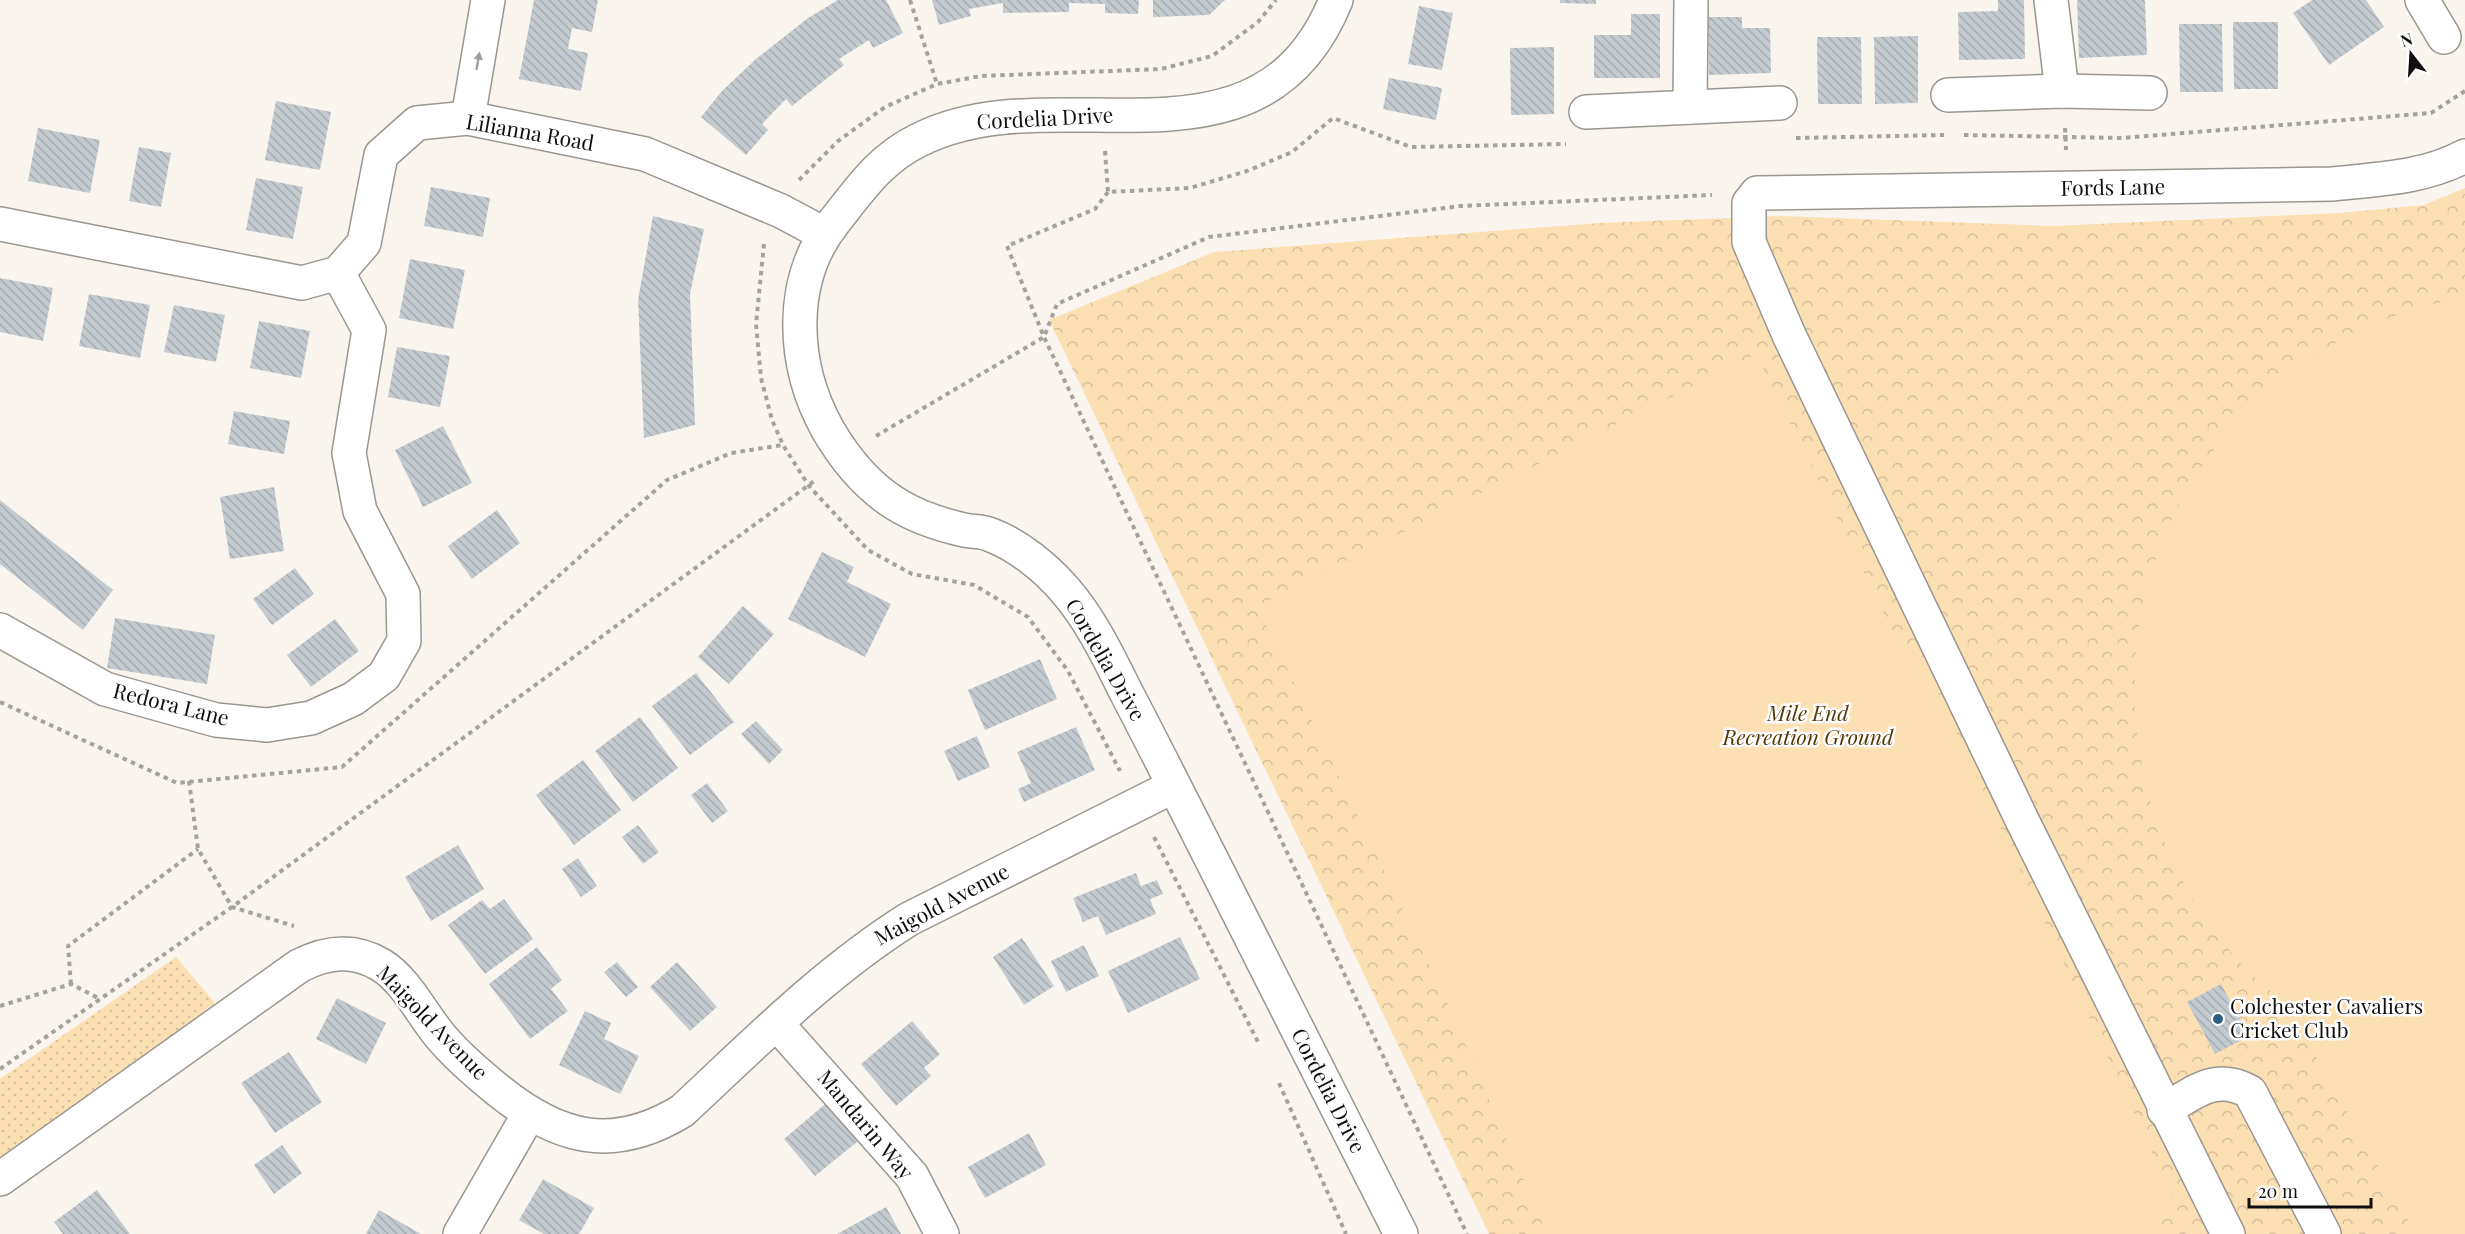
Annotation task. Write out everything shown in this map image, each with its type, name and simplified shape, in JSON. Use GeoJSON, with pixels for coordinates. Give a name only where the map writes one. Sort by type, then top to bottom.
{"type":"FeatureCollection","features":[{"type":"Feature","properties":{"kind":"street"},"geometry":{"type":"LineString","coordinates":[[468,118],[488,0]]}},
{"type":"Feature","properties":{"kind":"street","name":"Cordelia Drive"},"geometry":{"type":"LineString","coordinates":[[1336,0],[1321,33],[1299,60],[1271,85],[1238,103],[1187,113],[981,119],[922,138],[884,161],[824,234],[811,262],[804,292],[799,339],[806,376],[815,404],[847,457],[868,484],[899,506],[965,530],[989,533],[1028,557],[1062,586],[1083,613],[1174,786],[1401,1234]]}},
{"type":"Feature","properties":{"kind":"street"},"geometry":{"type":"LineString","coordinates":[[1690,106],[1691,0]]}},
{"type":"Feature","properties":{"kind":"street"},"geometry":{"type":"LineString","coordinates":[[2051,0],[2062,91]]}},
{"type":"Feature","properties":{"kind":"street"},"geometry":{"type":"LineString","coordinates":[[2422,0],[2444,37]]}},
{"type":"Feature","properties":{"kind":"street"},"geometry":{"type":"LineString","coordinates":[[1948,95],[2062,91],[2150,93]]}},
{"type":"Feature","properties":{"kind":"street"},"geometry":{"type":"LineString","coordinates":[[1586,112],[1780,103]]}},
{"type":"Feature","properties":{"kind":"street","name":"Lilianna Road"},"geometry":{"type":"LineString","coordinates":[[338,273],[364,243],[381,155],[417,123],[468,118],[645,154],[781,211],[824,234]]}},
{"type":"Feature","properties":{"kind":"street","name":"Fords Lane"},"geometry":{"type":"LineString","coordinates":[[1757,193],[2332,184],[2414,175],[2444,167],[2465,156]]}},
{"type":"Feature","properties":{"kind":"street"},"geometry":{"type":"LineString","coordinates":[[1757,193],[1749,203],[1749,242],[1788,335],[2164,1110],[2228,1234]]}},
{"type":"Feature","properties":{"kind":"street"},"geometry":{"type":"LineString","coordinates":[[0,224],[302,283],[338,273]]}},
{"type":"Feature","properties":{"kind":"street","name":"Redora Lane"},"geometry":{"type":"LineString","coordinates":[[0,630],[105,689],[216,720],[267,725],[311,718],[353,699],[384,676],[404,641],[403,594],[360,511],[349,453],[369,330],[338,273]]}},
{"type":"Feature","properties":{"kind":"street","name":"Maigold Avenue"},"geometry":{"type":"LineString","coordinates":[[0,1179],[299,966],[323,955],[354,954],[383,966],[416,1002],[441,1037],[470,1068],[529,1114],[554,1127],[581,1135],[619,1136],[645,1129],[682,1111],[820,982],[867,945],[909,919],[1174,786]]}},
{"type":"Feature","properties":{"kind":"street","name":"Mandarin Way"},"geometry":{"type":"LineString","coordinates":[[777,1024],[912,1176],[942,1234]]}},
{"type":"Feature","properties":{"kind":"street"},"geometry":{"type":"LineString","coordinates":[[2164,1110],[2207,1087],[2224,1081],[2250,1092],[2324,1234]]}},
{"type":"Feature","properties":{"kind":"street"},"geometry":{"type":"LineString","coordinates":[[460,1234],[529,1114]]}},
{"type":"Feature","properties":{"kind":"path"},"geometry":{"type":"LineString","coordinates":[[910,0],[937,84]]}},
{"type":"Feature","properties":{"kind":"path"},"geometry":{"type":"LineString","coordinates":[[2062,91],[2069,188]]}},
{"type":"Feature","properties":{"kind":"path"},"geometry":{"type":"LineString","coordinates":[[1108,192],[1095,209],[1007,246],[1044,337],[1467,1234]]}},
{"type":"Feature","properties":{"kind":"path"},"geometry":{"type":"LineString","coordinates":[[0,1068],[232,907],[876,435],[1044,337],[1057,304],[1209,237],[1461,206],[1757,193]]}},
{"type":"Feature","properties":{"kind":"path"},"geometry":{"type":"LineString","coordinates":[[189,781],[198,849],[232,907],[315,933],[323,955]]}},
{"type":"Feature","properties":{"kind":"path"},"geometry":{"type":"LineString","coordinates":[[71,984],[68,946],[198,849]]}},
{"type":"Feature","properties":{"kind":"path"},"geometry":{"type":"LineString","coordinates":[[0,1006],[71,984],[100,999]]}},
{"type":"Feature","properties":{"kind":"green space","name":"Mile End Recreation Ground"},"geometry":{"type":"Polygon","coordinates":[[[2465,188],[2465,1234],[1489,1234],[1049,320],[1214,252],[1599,223],[1781,216],[2053,226],[2339,213],[2424,205],[2465,188]]]}},
{"type":"Feature","properties":{"kind":"green space"},"geometry":{"type":"Polygon","coordinates":[[[2465,297],[2465,1234],[2416,1234],[2286,1003],[2266,987],[2230,951],[2200,910],[2175,866],[2165,843],[2140,753],[2135,663],[2150,577],[2183,497],[2233,427],[2297,368],[2375,324],[2465,297]]]}},
{"type":"Feature","properties":{"kind":"green space"},"geometry":{"type":"Polygon","coordinates":[[[1756,354],[1899,644],[1920,655],[2175,1202],[2157,1227],[2160,1234],[1547,1234],[1447,1002],[1257,606],[1756,354]]]}},
{"type":"Feature","properties":{"kind":"green space"},"geometry":{"type":"Polygon","coordinates":[[[176,957],[215,1003],[0,1162],[0,1079],[176,957]]]}},
{"type":"Feature","properties":{"kind":"building"},"geometry":{"type":"Polygon","coordinates":[[[534,0],[598,0],[592,32],[572,28],[568,49],[588,53],[581,91],[519,79],[534,0]]]}},
{"type":"Feature","properties":{"kind":"building"},"geometry":{"type":"Polygon","coordinates":[[[838,0],[886,0],[903,33],[873,48],[869,40],[839,59],[844,65],[792,106],[786,99],[762,124],[768,130],[746,155],[701,117],[722,91],[756,59],[808,18],[838,0]]]}},
{"type":"Feature","properties":{"kind":"building"},"geometry":{"type":"Polygon","coordinates":[[[932,0],[1139,0],[1138,14],[1105,13],[1105,4],[1069,3],[1069,12],[1003,13],[1003,3],[969,9],[971,16],[939,25],[932,0]]]}},
{"type":"Feature","properties":{"kind":"building"},"geometry":{"type":"Polygon","coordinates":[[[1153,0],[1225,0],[1209,15],[1153,17],[1153,0]]]}},
{"type":"Feature","properties":{"kind":"building"},"geometry":{"type":"Polygon","coordinates":[[[1560,0],[1596,0],[1596,4],[1560,3],[1560,0]]]}},
{"type":"Feature","properties":{"kind":"building"},"geometry":{"type":"Polygon","coordinates":[[[1998,0],[2024,0],[2025,59],[1959,60],[1958,12],[1998,11],[1998,0]]]}},
{"type":"Feature","properties":{"kind":"building"},"geometry":{"type":"Polygon","coordinates":[[[2077,0],[2145,0],[2147,55],[2079,58],[2077,0]]]}},
{"type":"Feature","properties":{"kind":"building"},"geometry":{"type":"Polygon","coordinates":[[[2312,0],[2366,0],[2384,27],[2329,65],[2293,13],[2312,0]]]}},
{"type":"Feature","properties":{"kind":"building"},"geometry":{"type":"Polygon","coordinates":[[[1419,6],[1453,13],[1442,70],[1408,64],[1419,6]]]}},
{"type":"Feature","properties":{"kind":"building"},"geometry":{"type":"Polygon","coordinates":[[[1631,14],[1660,14],[1660,78],[1594,78],[1594,35],[1631,35],[1631,14]]]}},
{"type":"Feature","properties":{"kind":"building"},"geometry":{"type":"Polygon","coordinates":[[[1708,17],[1742,17],[1742,28],[1770,28],[1771,73],[1709,75],[1708,17]]]}},
{"type":"Feature","properties":{"kind":"building"},"geometry":{"type":"Polygon","coordinates":[[[2233,22],[2278,22],[2278,89],[2234,89],[2233,22]]]}},
{"type":"Feature","properties":{"kind":"building"},"geometry":{"type":"Polygon","coordinates":[[[2179,24],[2222,24],[2223,92],[2180,92],[2179,24]]]}},
{"type":"Feature","properties":{"kind":"building"},"geometry":{"type":"Polygon","coordinates":[[[1918,36],[1918,103],[1875,104],[1874,37],[1918,36]]]}},
{"type":"Feature","properties":{"kind":"building"},"geometry":{"type":"Polygon","coordinates":[[[1817,37],[1861,37],[1862,104],[1818,104],[1817,37]]]}},
{"type":"Feature","properties":{"kind":"building"},"geometry":{"type":"Polygon","coordinates":[[[1554,47],[1554,114],[1511,115],[1510,48],[1554,47]]]}},
{"type":"Feature","properties":{"kind":"building"},"geometry":{"type":"Polygon","coordinates":[[[1389,78],[1442,88],[1436,120],[1383,109],[1389,78]]]}},
{"type":"Feature","properties":{"kind":"building"},"geometry":{"type":"Polygon","coordinates":[[[276,101],[331,112],[320,170],[265,160],[276,101]]]}},
{"type":"Feature","properties":{"kind":"building"},"geometry":{"type":"Polygon","coordinates":[[[38,128],[100,140],[90,193],[28,181],[38,128]]]}},
{"type":"Feature","properties":{"kind":"building"},"geometry":{"type":"Polygon","coordinates":[[[139,147],[171,153],[161,207],[129,201],[139,147]]]}},
{"type":"Feature","properties":{"kind":"building"},"geometry":{"type":"Polygon","coordinates":[[[256,178],[303,187],[293,239],[246,230],[256,178]]]}},
{"type":"Feature","properties":{"kind":"building"},"geometry":{"type":"Polygon","coordinates":[[[431,187],[490,198],[483,237],[424,226],[431,187]]]}},
{"type":"Feature","properties":{"kind":"building"},"geometry":{"type":"Polygon","coordinates":[[[653,216],[704,229],[690,294],[695,425],[644,438],[638,300],[653,216]]]}},
{"type":"Feature","properties":{"kind":"building"},"geometry":{"type":"Polygon","coordinates":[[[410,259],[465,270],[453,329],[399,318],[410,259]]]}},
{"type":"Feature","properties":{"kind":"building"},"geometry":{"type":"Polygon","coordinates":[[[0,278],[53,288],[43,341],[0,332],[0,278]]]}},
{"type":"Feature","properties":{"kind":"building"},"geometry":{"type":"Polygon","coordinates":[[[89,294],[150,305],[140,358],[79,346],[89,294]]]}},
{"type":"Feature","properties":{"kind":"building"},"geometry":{"type":"Polygon","coordinates":[[[174,305],[225,315],[216,362],[164,352],[174,305]]]}},
{"type":"Feature","properties":{"kind":"building"},"geometry":{"type":"Polygon","coordinates":[[[259,321],[310,331],[301,378],[250,368],[259,321]]]}},
{"type":"Feature","properties":{"kind":"building"},"geometry":{"type":"Polygon","coordinates":[[[397,347],[450,356],[440,407],[388,397],[397,347]]]}},
{"type":"Feature","properties":{"kind":"building"},"geometry":{"type":"Polygon","coordinates":[[[234,411],[290,421],[284,454],[228,444],[234,411]]]}},
{"type":"Feature","properties":{"kind":"building"},"geometry":{"type":"Polygon","coordinates":[[[443,426],[472,483],[423,507],[395,450],[443,426]]]}},
{"type":"Feature","properties":{"kind":"building"},"geometry":{"type":"Polygon","coordinates":[[[274,487],[284,551],[230,559],[220,497],[274,487]]]}},
{"type":"Feature","properties":{"kind":"building"},"geometry":{"type":"Polygon","coordinates":[[[0,500],[113,590],[83,630],[0,564],[0,500]]]}},
{"type":"Feature","properties":{"kind":"building"},"geometry":{"type":"Polygon","coordinates":[[[497,510],[520,543],[472,579],[448,546],[497,510]]]}},
{"type":"Feature","properties":{"kind":"building"},"geometry":{"type":"Polygon","coordinates":[[[822,552],[854,567],[847,582],[891,604],[865,657],[788,619],[822,552]]]}},
{"type":"Feature","properties":{"kind":"building"},"geometry":{"type":"Polygon","coordinates":[[[295,568],[314,594],[272,625],[253,599],[295,568]]]}},
{"type":"Feature","properties":{"kind":"building"},"geometry":{"type":"Polygon","coordinates":[[[743,606],[774,634],[729,684],[698,657],[743,606]]]}},
{"type":"Feature","properties":{"kind":"building"},"geometry":{"type":"Polygon","coordinates":[[[115,618],[215,635],[207,684],[107,668],[115,618]]]}},
{"type":"Feature","properties":{"kind":"building"},"geometry":{"type":"Polygon","coordinates":[[[335,619],[359,651],[311,687],[287,655],[335,619]]]}},
{"type":"Feature","properties":{"kind":"building"},"geometry":{"type":"Polygon","coordinates":[[[1040,659],[1057,699],[985,730],[968,690],[1040,659]]]}},
{"type":"Feature","properties":{"kind":"building"},"geometry":{"type":"Polygon","coordinates":[[[696,673],[734,722],[690,755],[652,706],[696,673]]]}},
{"type":"Feature","properties":{"kind":"building"},"geometry":{"type":"Polygon","coordinates":[[[640,717],[678,768],[633,802],[595,751],[640,717]]]}},
{"type":"Feature","properties":{"kind":"building"},"geometry":{"type":"Polygon","coordinates":[[[756,721],[783,750],[769,764],[741,734],[756,721]]]}},
{"type":"Feature","properties":{"kind":"building"},"geometry":{"type":"Polygon","coordinates":[[[1076,727],[1095,770],[1024,802],[1018,789],[1031,783],[1017,752],[1076,727]]]}},
{"type":"Feature","properties":{"kind":"building"},"geometry":{"type":"Polygon","coordinates":[[[977,736],[990,767],[958,781],[944,751],[977,736]]]}},
{"type":"Feature","properties":{"kind":"building"},"geometry":{"type":"Polygon","coordinates":[[[583,760],[621,810],[574,845],[536,795],[583,760]]]}},
{"type":"Feature","properties":{"kind":"building"},"geometry":{"type":"Polygon","coordinates":[[[707,783],[728,811],[712,823],[691,795],[707,783]]]}},
{"type":"Feature","properties":{"kind":"building"},"geometry":{"type":"Polygon","coordinates":[[[638,825],[659,852],[643,864],[622,837],[638,825]]]}},
{"type":"Feature","properties":{"kind":"building"},"geometry":{"type":"Polygon","coordinates":[[[458,845],[484,889],[431,921],[405,877],[458,845]]]}},
{"type":"Feature","properties":{"kind":"building"},"geometry":{"type":"Polygon","coordinates":[[[578,858],[597,886],[581,897],[562,869],[578,858]]]}},
{"type":"Feature","properties":{"kind":"building"},"geometry":{"type":"Polygon","coordinates":[[[1136,873],[1141,886],[1157,880],[1163,894],[1150,899],[1156,914],[1106,935],[1098,916],[1083,922],[1073,898],[1136,873]]]}},
{"type":"Feature","properties":{"kind":"building"},"geometry":{"type":"Polygon","coordinates":[[[504,899],[533,939],[485,974],[448,925],[482,900],[490,909],[504,899]]]}},
{"type":"Feature","properties":{"kind":"building"},"geometry":{"type":"Polygon","coordinates":[[[1180,937],[1200,979],[1128,1013],[1108,971],[1180,937]]]}},
{"type":"Feature","properties":{"kind":"building"},"geometry":{"type":"Polygon","coordinates":[[[1022,938],[1054,986],[1024,1005],[993,957],[1022,938]]]}},
{"type":"Feature","properties":{"kind":"building"},"geometry":{"type":"Polygon","coordinates":[[[1084,945],[1099,976],[1066,992],[1051,961],[1084,945]]]}},
{"type":"Feature","properties":{"kind":"building"},"geometry":{"type":"Polygon","coordinates":[[[537,947],[562,980],[551,989],[568,1011],[530,1039],[489,984],[537,947]]]}},
{"type":"Feature","properties":{"kind":"building"},"geometry":{"type":"Polygon","coordinates":[[[617,962],[638,987],[626,997],[604,972],[617,962]]]}},
{"type":"Feature","properties":{"kind":"building"},"geometry":{"type":"Polygon","coordinates":[[[677,962],[717,1007],[690,1031],[650,987],[677,962]]]}},
{"type":"Feature","properties":{"kind":"building","name":"Colchester Cavaliers Cricket Club"},"geometry":{"type":"Polygon","coordinates":[[[2221,984],[2249,1036],[2215,1054],[2187,1002],[2221,984]]]}},
{"type":"Feature","properties":{"kind":"building"},"geometry":{"type":"Polygon","coordinates":[[[337,998],[386,1023],[366,1064],[316,1039],[337,998]]]}},
{"type":"Feature","properties":{"kind":"building"},"geometry":{"type":"Polygon","coordinates":[[[585,1011],[611,1023],[604,1039],[639,1056],[620,1094],[559,1065],[585,1011]]]}},
{"type":"Feature","properties":{"kind":"building"},"geometry":{"type":"Polygon","coordinates":[[[912,1021],[940,1054],[924,1068],[931,1076],[896,1106],[861,1064],[912,1021]]]}},
{"type":"Feature","properties":{"kind":"building"},"geometry":{"type":"Polygon","coordinates":[[[289,1052],[322,1102],[275,1133],[241,1083],[289,1052]]]}},
{"type":"Feature","properties":{"kind":"building"},"geometry":{"type":"Polygon","coordinates":[[[831,1099],[863,1137],[815,1176],[784,1139],[831,1099]]]}},
{"type":"Feature","properties":{"kind":"building"},"geometry":{"type":"Polygon","coordinates":[[[1029,1133],[1046,1165],[985,1198],[968,1167],[1029,1133]]]}},
{"type":"Feature","properties":{"kind":"building"},"geometry":{"type":"Polygon","coordinates":[[[282,1145],[302,1173],[274,1194],[254,1165],[282,1145]]]}},
{"type":"Feature","properties":{"kind":"building"},"geometry":{"type":"Polygon","coordinates":[[[543,1179],[594,1208],[579,1234],[544,1234],[519,1220],[543,1179]]]}},
{"type":"Feature","properties":{"kind":"building"},"geometry":{"type":"Polygon","coordinates":[[[97,1190],[130,1234],[63,1234],[54,1222],[97,1190]]]}},
{"type":"Feature","properties":{"kind":"building"},"geometry":{"type":"Polygon","coordinates":[[[886,1207],[901,1234],[837,1234],[886,1207]]]}},
{"type":"Feature","properties":{"kind":"building"},"geometry":{"type":"Polygon","coordinates":[[[379,1210],[421,1234],[366,1234],[379,1210]]]}},
{"type":"Feature","properties":{"kind":"place","name":"Colchester Cavaliers Cricket Club"},"geometry":{"type":"Point","coordinates":[2218,1019]}}]}
